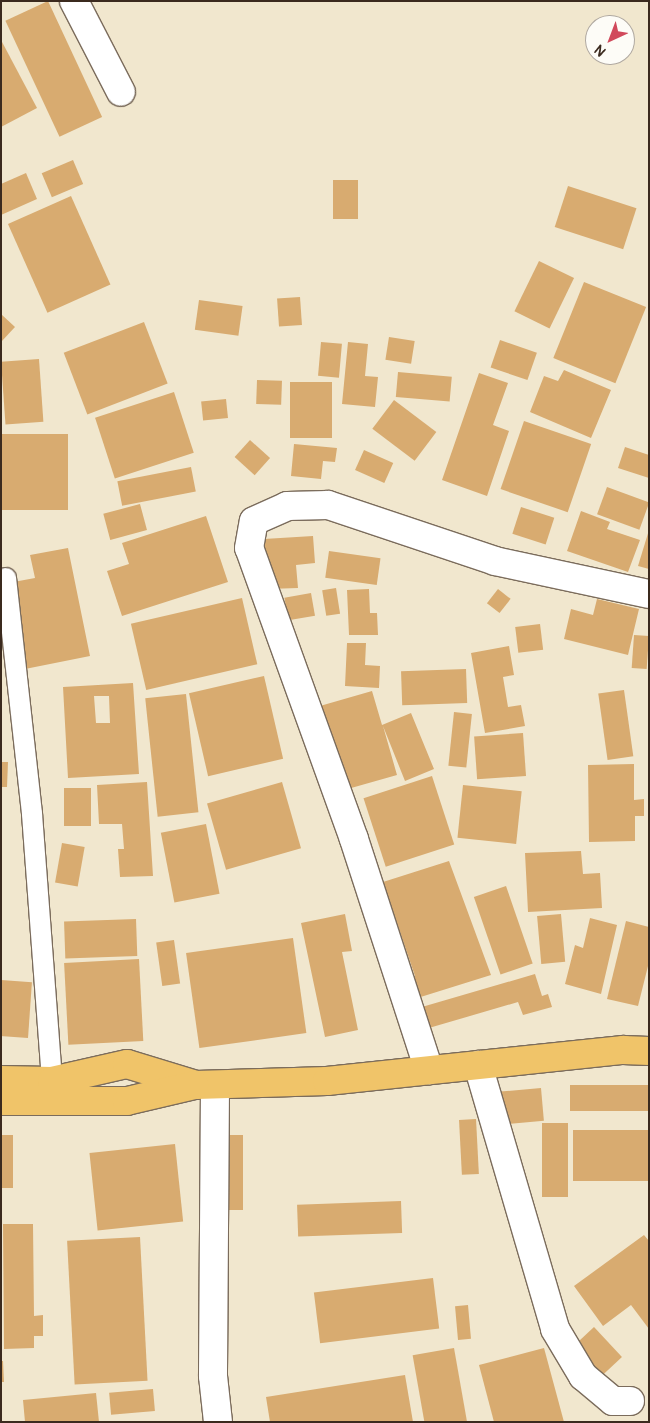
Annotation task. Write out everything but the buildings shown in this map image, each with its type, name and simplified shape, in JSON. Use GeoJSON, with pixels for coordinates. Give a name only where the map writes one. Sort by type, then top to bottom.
{"type":"FeatureCollection","features":[{"type":"Feature","properties":{"kind":"main road"},"geometry":{"type":"LineString","coordinates":[[1,1101],[128,1101],[205,1085],[328,1081],[623,1050],[649,1051]]}},
{"type":"Feature","properties":{"kind":"main road"},"geometry":{"type":"LineString","coordinates":[[1,1080],[52,1081],[127,1064],[205,1085]]}},
{"type":"Feature","properties":{"kind":"street"},"geometry":{"type":"LineString","coordinates":[[74,1],[121,92]]}},
{"type":"Feature","properties":{"kind":"street"},"geometry":{"type":"LineString","coordinates":[[429,1070],[354,838],[248,548],[254,521],[287,506],[328,505],[495,561],[649,594]]}},
{"type":"Feature","properties":{"kind":"street"},"geometry":{"type":"LineString","coordinates":[[478,1065],[556,1329],[583,1376],[613,1401],[630,1401]]}},
{"type":"Feature","properties":{"kind":"street"},"geometry":{"type":"LineString","coordinates":[[205,1085],[213,1376],[218,1422]]}},
{"type":"Feature","properties":{"kind":"lane"},"geometry":{"type":"LineString","coordinates":[[6,578],[32,814],[52,1081]]}}]}
